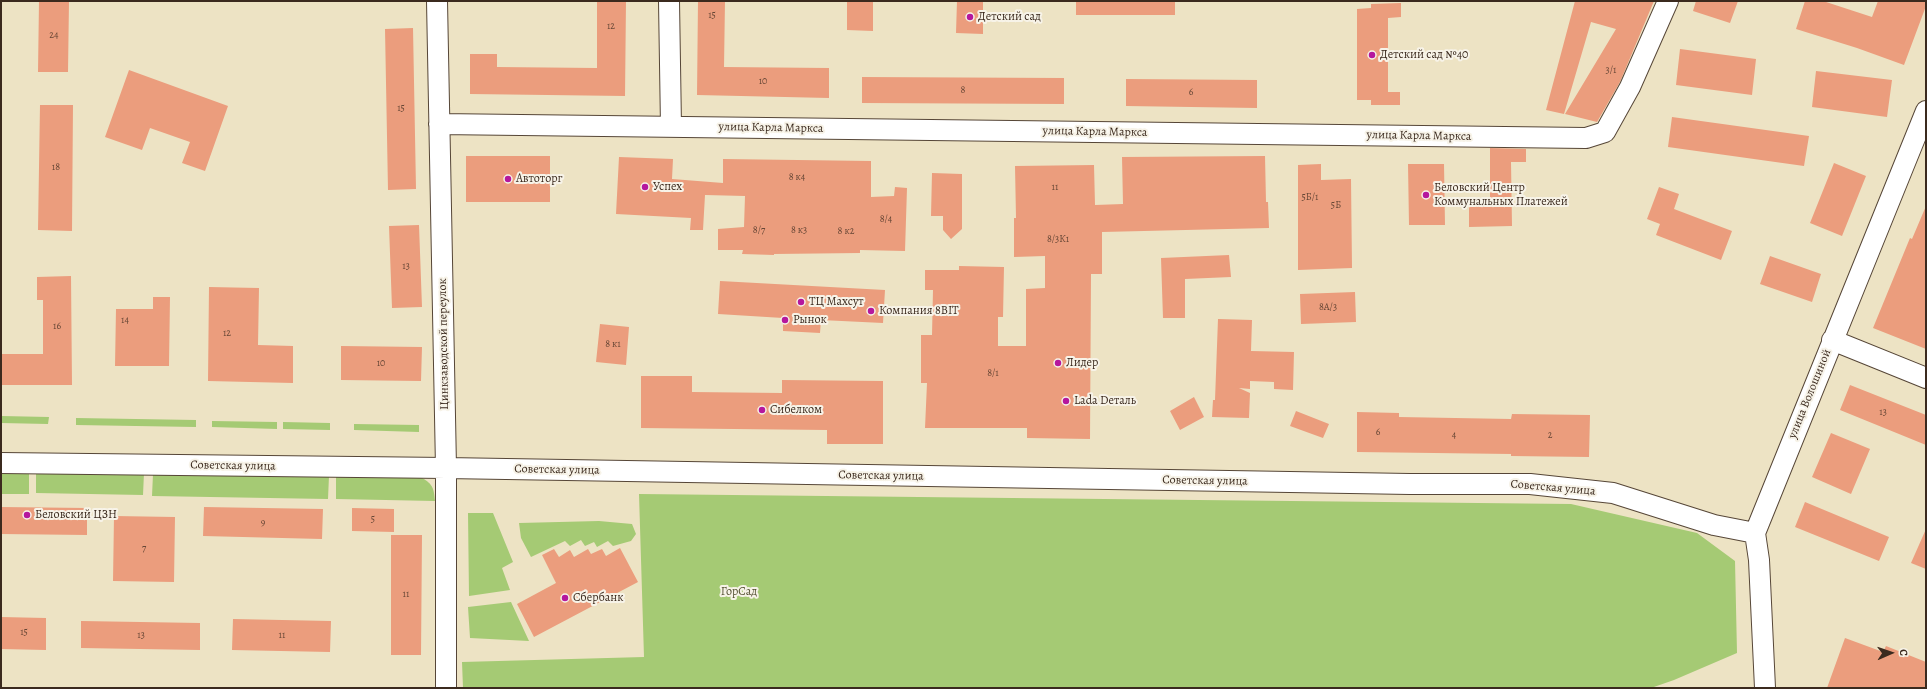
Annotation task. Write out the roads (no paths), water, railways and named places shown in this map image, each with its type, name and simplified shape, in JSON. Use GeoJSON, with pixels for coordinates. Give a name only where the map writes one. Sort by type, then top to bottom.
{"type":"FeatureCollection","features":[{"type":"Feature","properties":{"kind":"street","name":"Цинкзаводской переулок"},"geometry":{"type":"LineString","coordinates":[[437,1],[438,124],[446,468],[446,688]]}},
{"type":"Feature","properties":{"kind":"street"},"geometry":{"type":"LineString","coordinates":[[669,1],[671,127]]}},
{"type":"Feature","properties":{"kind":"street","name":"улица Карла Маркса"},"geometry":{"type":"LineString","coordinates":[[438,124],[1586,138],[1605,132],[1630,87],[1668,1]]}},
{"type":"Feature","properties":{"kind":"street","name":"улица Волошиной"},"geometry":{"type":"LineString","coordinates":[[1755,533],[1832,340],[1918,153],[1926,111]]}},
{"type":"Feature","properties":{"kind":"street"},"geometry":{"type":"LineString","coordinates":[[1832,340],[1926,378]]}},
{"type":"Feature","properties":{"kind":"street","name":"Советская улица"},"geometry":{"type":"LineString","coordinates":[[1,463],[446,468],[1394,484],[1530,484],[1613,493],[1714,525],[1755,533]]}},
{"type":"Feature","properties":{"kind":"street"},"geometry":{"type":"LineString","coordinates":[[1755,533],[1759,560],[1765,688]]}},
{"type":"Feature","properties":{"kind":"place","name":"Детский сад"},"geometry":{"type":"Point","coordinates":[970,17]}},
{"type":"Feature","properties":{"kind":"place","name":"Детский сад №40"},"geometry":{"type":"Point","coordinates":[1372,55]}},
{"type":"Feature","properties":{"kind":"place","name":"Автоторг"},"geometry":{"type":"Point","coordinates":[508,179]}},
{"type":"Feature","properties":{"kind":"place","name":"Успех"},"geometry":{"type":"Point","coordinates":[645,187]}},
{"type":"Feature","properties":{"kind":"place","name":"Беловский Центр Коммунальных Платежей"},"geometry":{"type":"Point","coordinates":[1426,195]}},
{"type":"Feature","properties":{"kind":"place","name":"ТЦ Махсут"},"geometry":{"type":"Point","coordinates":[801,302]}},
{"type":"Feature","properties":{"kind":"place","name":"Компания 8BIT"},"geometry":{"type":"Point","coordinates":[871,311]}},
{"type":"Feature","properties":{"kind":"place","name":"Рынок"},"geometry":{"type":"Point","coordinates":[785,320]}},
{"type":"Feature","properties":{"kind":"place","name":"Лидер"},"geometry":{"type":"Point","coordinates":[1058,363]}},
{"type":"Feature","properties":{"kind":"place","name":"Lada Dеталь"},"geometry":{"type":"Point","coordinates":[1066,401]}},
{"type":"Feature","properties":{"kind":"place","name":"Сибелком"},"geometry":{"type":"Point","coordinates":[762,410]}},
{"type":"Feature","properties":{"kind":"place","name":"Беловский ЦЗН"},"geometry":{"type":"Point","coordinates":[27,515]}},
{"type":"Feature","properties":{"kind":"place","name":"Сбербанк"},"geometry":{"type":"Point","coordinates":[565,598]}},
{"type":"Feature","properties":{"kind":"park label","name":"ГорСад"},"geometry":{"type":"Point","coordinates":[739,592]}}]}
